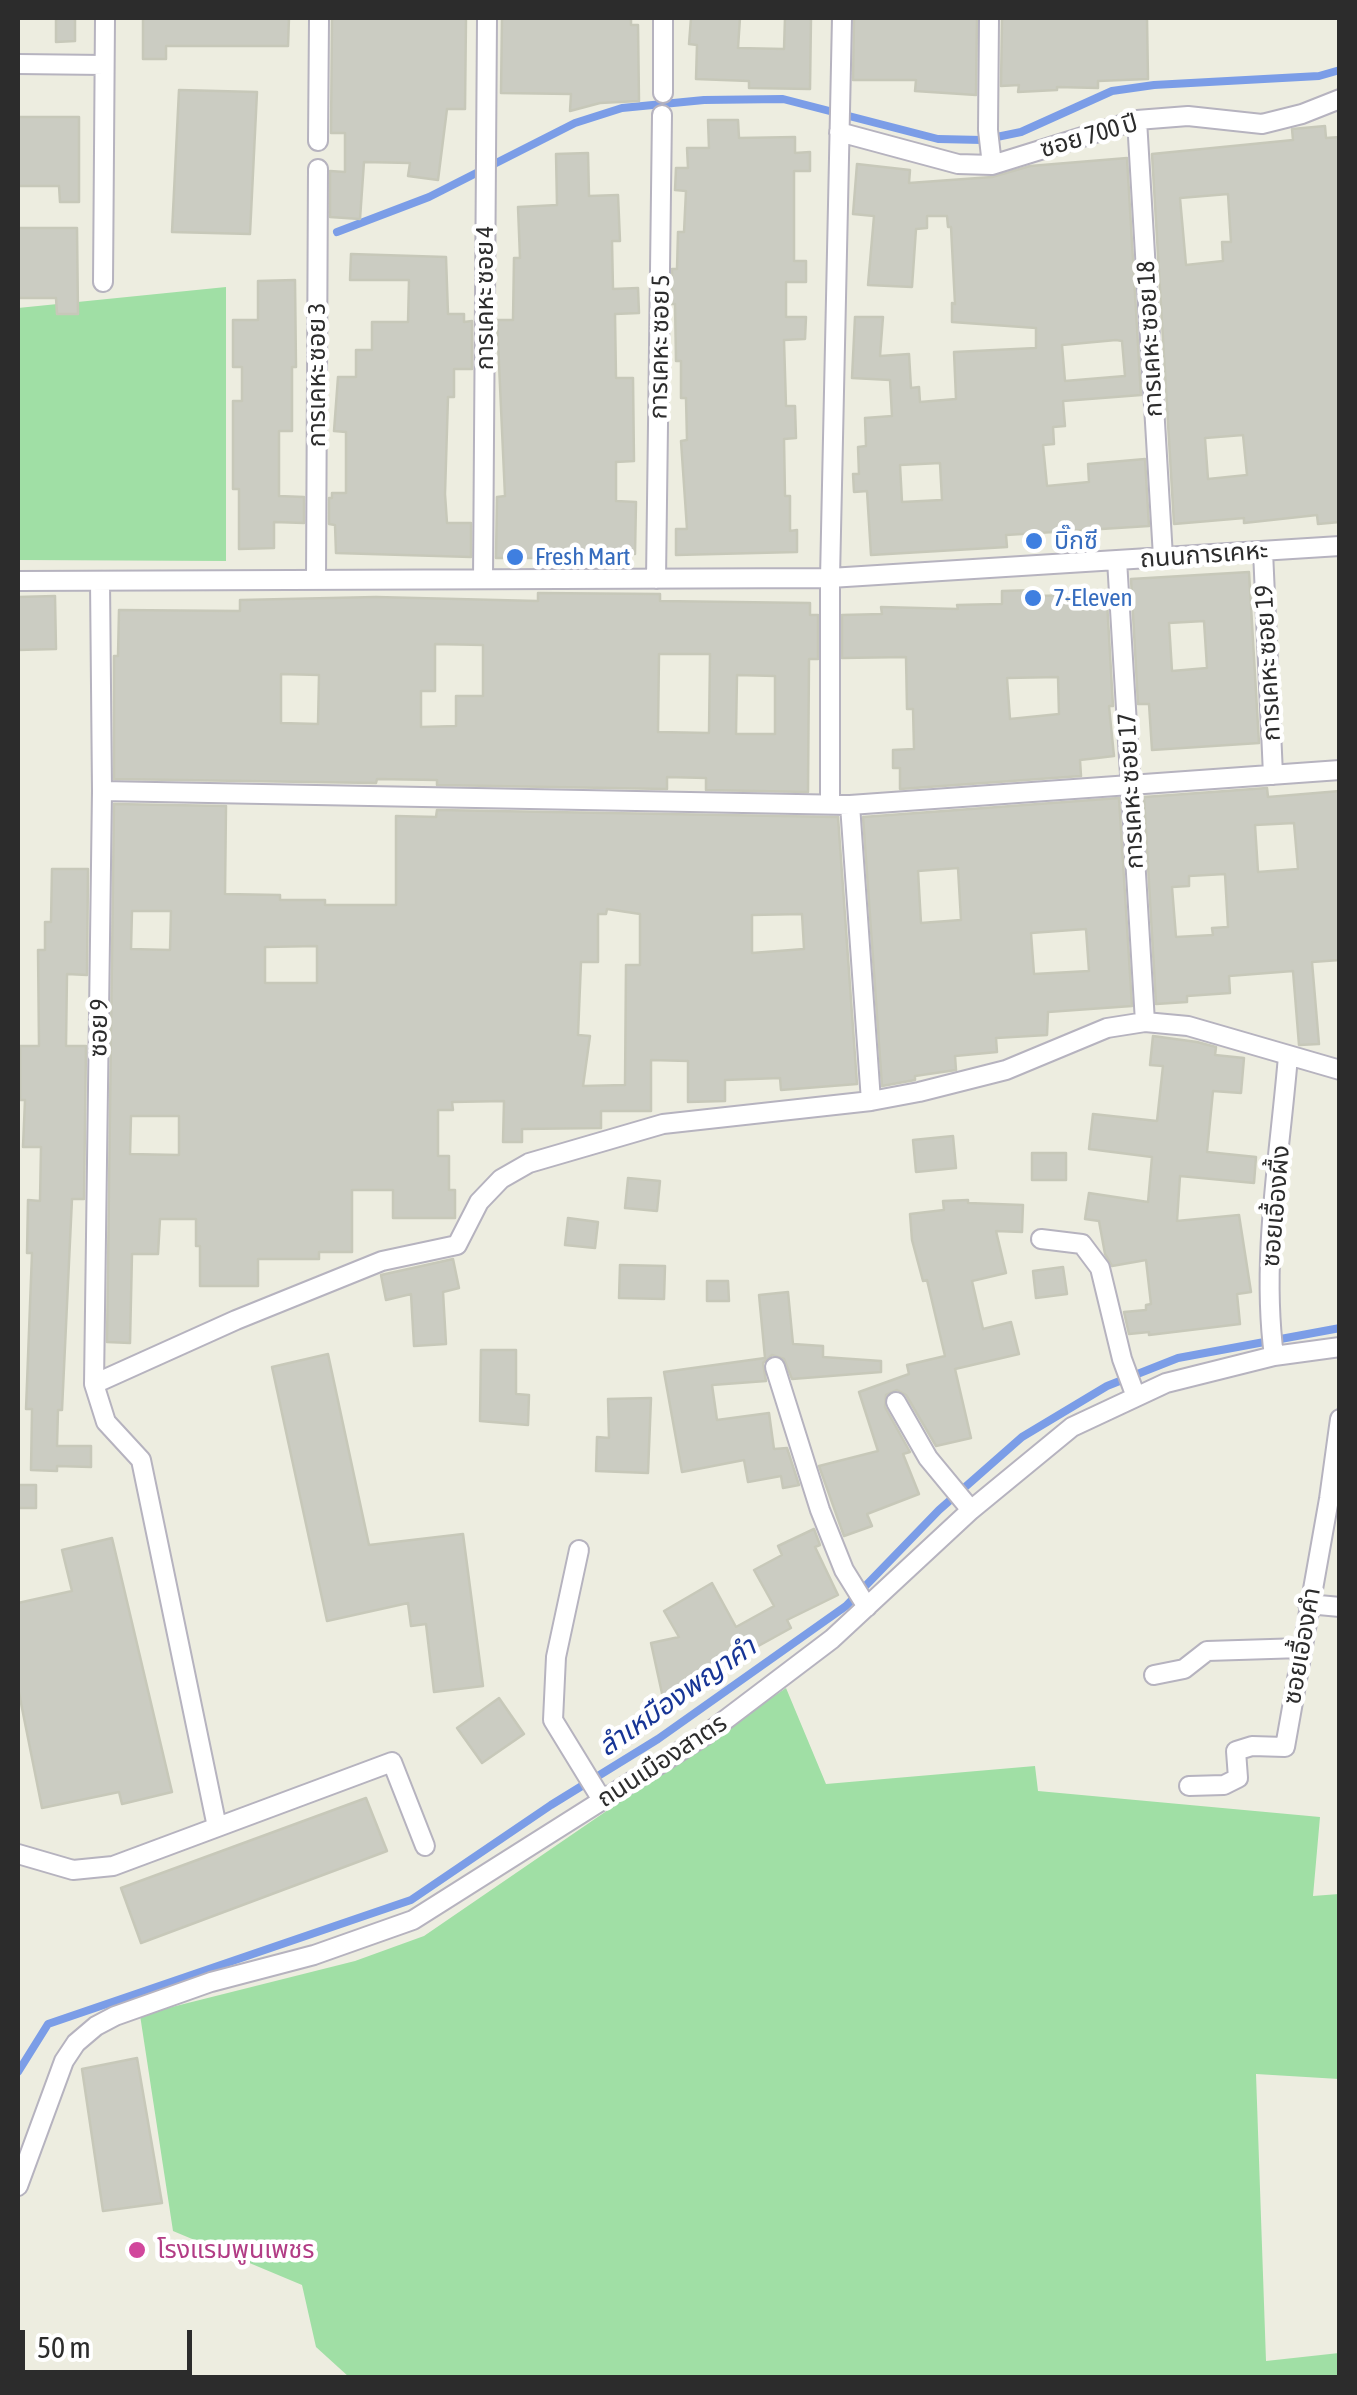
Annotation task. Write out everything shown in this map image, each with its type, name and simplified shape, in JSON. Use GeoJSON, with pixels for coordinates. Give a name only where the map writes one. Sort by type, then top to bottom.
{"type":"FeatureCollection","features":[{"type":"Feature","properties":{"kind":"street"},"geometry":{"type":"LineString","coordinates":[[103,282],[105,18]]}},
{"type":"Feature","properties":{"kind":"street"},"geometry":{"type":"LineString","coordinates":[[318,141],[320,18]]}},
{"type":"Feature","properties":{"kind":"street","name":"การเคหะ ซอย 4"},"geometry":{"type":"LineString","coordinates":[[483,580],[487,18]]}},
{"type":"Feature","properties":{"kind":"street"},"geometry":{"type":"LineString","coordinates":[[662,18],[662,93]]}},
{"type":"Feature","properties":{"kind":"street"},"geometry":{"type":"LineString","coordinates":[[830,803],[830,578],[842,18]]}},
{"type":"Feature","properties":{"kind":"street"},"geometry":{"type":"LineString","coordinates":[[989,18],[988,130],[992,164]]}},
{"type":"Feature","properties":{"kind":"street"},"geometry":{"type":"LineString","coordinates":[[18,64],[104,65]]}},
{"type":"Feature","properties":{"kind":"street","name":"ซอย 700 ปี"},"geometry":{"type":"LineString","coordinates":[[839,132],[958,164],[992,164],[1137,120],[1188,116],[1262,124],[1302,114],[1340,98]]}},
{"type":"Feature","properties":{"kind":"street","name":"การเคหะ ซอย 5"},"geometry":{"type":"LineString","coordinates":[[656,579],[662,115]]}},
{"type":"Feature","properties":{"kind":"street","name":"การเคหะ ซอย 18"},"geometry":{"type":"LineString","coordinates":[[1137,120],[1163,557]]}},
{"type":"Feature","properties":{"kind":"street","name":"การเคหะ ซอย 3"},"geometry":{"type":"LineString","coordinates":[[316,580],[318,169]]}},
{"type":"Feature","properties":{"kind":"street","name":"ถนนการเคหะ"},"geometry":{"type":"LineString","coordinates":[[18,581],[830,578],[1340,546]]}},
{"type":"Feature","properties":{"kind":"street","name":"การเคหะ ซอย 19"},"geometry":{"type":"LineString","coordinates":[[1263,551],[1273,774]]}},
{"type":"Feature","properties":{"kind":"street","name":"การเคหะ ซอย 17"},"geometry":{"type":"LineString","coordinates":[[1117,560],[1145,1022]]}},
{"type":"Feature","properties":{"kind":"street","name":"ซอย 9"},"geometry":{"type":"LineString","coordinates":[[100,581],[102,791],[94,1384],[106,1422],[141,1460],[217,1827]]}},
{"type":"Feature","properties":{"kind":"street"},"geometry":{"type":"LineString","coordinates":[[102,791],[850,804],[1340,770]]}},
{"type":"Feature","properties":{"kind":"street"},"geometry":{"type":"LineString","coordinates":[[850,804],[871,1101]]}},
{"type":"Feature","properties":{"kind":"street"},"geometry":{"type":"LineString","coordinates":[[94,1384],[236,1320],[382,1261],[457,1245],[479,1202],[502,1179],[529,1163],[663,1124],[919,1092],[1006,1070],[1107,1028],[1145,1022],[1188,1026],[1340,1070]]}},
{"type":"Feature","properties":{"kind":"street","name":"ซอยเอื้องผื้ง"},"geometry":{"type":"LineString","coordinates":[[1273,1350],[1269,1324],[1270,1268],[1288,1056]]}},
{"type":"Feature","properties":{"kind":"street"},"geometry":{"type":"LineString","coordinates":[[1041,1239],[1082,1244],[1100,1268],[1133,1391]]}},
{"type":"Feature","properties":{"kind":"street","name":"ถนนเมืองสาตร"},"geometry":{"type":"LineString","coordinates":[[18,2186],[64,2061],[76,2043],[96,2026],[212,1982],[314,1955],[413,1920],[598,1792],[704,1736],[832,1639],[864,1602],[967,1506],[1072,1427],[1133,1391],[1273,1350],[1340,1347]]}},
{"type":"Feature","properties":{"kind":"street"},"geometry":{"type":"LineString","coordinates":[[775,1367],[820,1510],[849,1578],[864,1602]]}},
{"type":"Feature","properties":{"kind":"street"},"geometry":{"type":"LineString","coordinates":[[896,1402],[928,1458],[967,1506]]}},
{"type":"Feature","properties":{"kind":"street","name":"ซอยเอื้องคำ"},"geometry":{"type":"LineString","coordinates":[[1189,1786],[1224,1786],[1238,1778],[1236,1751],[1252,1746],[1284,1747],[1308,1604],[1334,1499],[1340,1419]]}},
{"type":"Feature","properties":{"kind":"street"},"geometry":{"type":"LineString","coordinates":[[579,1550],[555,1673],[554,1720],[570,1752],[598,1792]]}},
{"type":"Feature","properties":{"kind":"street"},"geometry":{"type":"LineString","coordinates":[[1308,1604],[1340,1607]]}},
{"type":"Feature","properties":{"kind":"street"},"geometry":{"type":"LineString","coordinates":[[1154,1675],[1184,1669],[1207,1650],[1302,1648]]}},
{"type":"Feature","properties":{"kind":"street"},"geometry":{"type":"LineString","coordinates":[[18,1854],[73,1870],[113,1866],[392,1762],[426,1846]]}},
{"type":"Feature","properties":{"kind":"green space"},"geometry":{"type":"Polygon","coordinates":[[[226,287],[226,561],[18,560],[18,308],[226,287]]]}},
{"type":"Feature","properties":{"kind":"green space"},"geometry":{"type":"Polygon","coordinates":[[[786,1688],[826,1784],[1035,1766],[1038,1791],[1320,1817],[1313,1896],[1339,1894],[1339,2079],[1256,2074],[1266,2361],[1339,2353],[1339,2377],[349,2377],[316,2347],[302,2285],[173,2231],[140,2015],[355,1961],[424,1936],[786,1688]]]}},
{"type":"Feature","properties":{"kind":"building"},"geometry":{"type":"Polygon","coordinates":[[[56,18],[75,18],[75,41],[56,42],[56,18]]]}},
{"type":"Feature","properties":{"kind":"building"},"geometry":{"type":"Polygon","coordinates":[[[143,18],[289,18],[288,46],[166,46],[166,59],[143,59],[143,18]]]}},
{"type":"Feature","properties":{"kind":"building"},"geometry":{"type":"Polygon","coordinates":[[[332,18],[466,18],[465,109],[447,109],[438,180],[408,176],[410,163],[364,162],[360,219],[330,217],[330,171],[345,172],[345,133],[331,133],[332,18]]]}},
{"type":"Feature","properties":{"kind":"building"},"geometry":{"type":"Polygon","coordinates":[[[502,18],[631,18],[631,25],[638,25],[639,101],[600,103],[570,111],[571,94],[501,93],[502,18]]]}},
{"type":"Feature","properties":{"kind":"building"},"geometry":{"type":"Polygon","coordinates":[[[691,18],[740,18],[738,48],[784,49],[785,18],[811,18],[810,89],[749,88],[749,81],[696,79],[697,45],[689,44],[691,18]]]}},
{"type":"Feature","properties":{"kind":"building"},"geometry":{"type":"Polygon","coordinates":[[[854,18],[977,18],[976,95],[915,91],[916,80],[853,80],[854,18]]]}},
{"type":"Feature","properties":{"kind":"building"},"geometry":{"type":"Polygon","coordinates":[[[1002,18],[1147,18],[1148,79],[1098,81],[1098,88],[1057,87],[1018,92],[1019,85],[1001,86],[1002,18]]]}},
{"type":"Feature","properties":{"kind":"building"},"geometry":{"type":"Polygon","coordinates":[[[179,90],[257,92],[250,234],[172,232],[179,90]]]}},
{"type":"Feature","properties":{"kind":"building"},"geometry":{"type":"Polygon","coordinates":[[[18,117],[79,117],[79,202],[60,202],[59,186],[18,186],[18,117]]]}},
{"type":"Feature","properties":{"kind":"building"},"geometry":{"type":"Polygon","coordinates":[[[708,120],[738,120],[739,138],[795,137],[795,153],[810,152],[810,171],[794,171],[794,261],[806,261],[806,282],[786,282],[786,317],[806,317],[805,339],[784,340],[786,406],[795,406],[796,438],[784,439],[785,496],[790,496],[790,531],[797,530],[797,552],[676,555],[676,529],[687,529],[681,441],[687,440],[686,398],[681,398],[681,361],[676,361],[672,304],[672,269],[677,269],[678,232],[684,232],[686,191],[675,190],[676,168],[688,168],[687,148],[709,148],[708,120]]]}},
{"type":"Feature","properties":{"kind":"building"},"geometry":{"type":"Polygon","coordinates":[[[1325,126],[1326,138],[1340,137],[1340,522],[1318,524],[1317,515],[1244,523],[1244,518],[1174,524],[1152,154],[1293,140],[1292,129],[1325,126]],[[1228,194],[1180,198],[1186,265],[1223,261],[1222,242],[1231,242],[1228,194]],[[1243,435],[1205,438],[1208,479],[1247,475],[1243,435]]]}},
{"type":"Feature","properties":{"kind":"building"},"geometry":{"type":"Polygon","coordinates":[[[588,153],[589,196],[618,195],[620,241],[612,241],[613,289],[638,288],[639,313],[615,314],[616,378],[633,378],[634,461],[616,462],[616,501],[636,502],[635,554],[565,552],[565,558],[496,558],[497,497],[505,496],[497,320],[513,320],[514,258],[520,258],[518,207],[557,205],[556,154],[588,153]]]}},
{"type":"Feature","properties":{"kind":"building"},"geometry":{"type":"Polygon","coordinates":[[[1127,158],[1141,395],[1063,401],[1065,426],[1053,427],[1054,444],[1043,445],[1047,486],[1089,482],[1088,464],[1145,459],[1149,526],[1006,535],[1007,547],[871,555],[867,491],[854,492],[853,474],[859,474],[858,447],[866,446],[865,418],[892,416],[890,380],[852,378],[855,317],[883,317],[880,356],[909,354],[911,388],[919,387],[920,402],[956,399],[954,352],[1036,348],[1036,328],[952,322],[952,303],[955,304],[947,216],[927,216],[927,228],[916,229],[912,287],[868,285],[874,216],[853,214],[857,164],[910,170],[909,183],[992,177],[1030,166],[1127,158]],[[1122,341],[1062,345],[1065,381],[1125,376],[1122,341]],[[940,463],[900,465],[902,502],[942,500],[940,463]]]}},
{"type":"Feature","properties":{"kind":"building"},"geometry":{"type":"Polygon","coordinates":[[[18,228],[77,228],[78,314],[57,314],[56,298],[18,298],[18,228]]]}},
{"type":"Feature","properties":{"kind":"building"},"geometry":{"type":"Polygon","coordinates":[[[351,254],[446,257],[448,314],[464,314],[464,322],[472,321],[472,369],[454,369],[454,397],[448,397],[445,494],[447,523],[471,523],[471,557],[336,553],[335,525],[329,524],[329,498],[332,493],[346,493],[346,432],[334,431],[338,377],[356,377],[356,350],[372,350],[372,322],[408,322],[409,280],[350,280],[351,254]]]}},
{"type":"Feature","properties":{"kind":"building"},"geometry":{"type":"Polygon","coordinates":[[[295,280],[292,431],[279,431],[279,496],[304,497],[304,523],[274,522],[274,548],[239,549],[239,489],[233,489],[233,401],[242,401],[242,367],[233,367],[233,320],[258,320],[258,281],[295,280]]]}},
{"type":"Feature","properties":{"kind":"building"},"geometry":{"type":"Polygon","coordinates":[[[1249,572],[1259,743],[1152,750],[1149,704],[1138,704],[1131,579],[1249,572]],[[1204,621],[1169,623],[1172,671],[1207,668],[1204,621]]]}},
{"type":"Feature","properties":{"kind":"building"},"geometry":{"type":"Polygon","coordinates":[[[1038,590],[1038,596],[1074,595],[1074,602],[1107,601],[1114,756],[1080,760],[1081,776],[900,789],[900,768],[893,768],[893,750],[914,749],[913,709],[907,709],[906,657],[842,658],[842,615],[882,614],[881,607],[958,609],[957,605],[1002,604],[1002,591],[1038,590]],[[1058,677],[1007,678],[1010,719],[1059,714],[1058,677]]]}},
{"type":"Feature","properties":{"kind":"building"},"geometry":{"type":"Polygon","coordinates":[[[538,593],[660,594],[660,601],[810,603],[810,615],[818,615],[818,659],[809,659],[808,792],[706,790],[706,778],[667,777],[667,789],[437,785],[437,780],[377,779],[376,783],[114,779],[114,656],[118,656],[119,610],[240,611],[240,600],[376,597],[538,601],[538,593]],[[435,644],[435,691],[421,691],[421,727],[456,726],[456,696],[483,696],[483,645],[435,644]],[[659,654],[658,732],[709,733],[710,654],[659,654]],[[281,674],[281,723],[318,724],[319,675],[281,674]],[[737,675],[736,734],[775,734],[775,676],[737,675]]]}},
{"type":"Feature","properties":{"kind":"building"},"geometry":{"type":"Polygon","coordinates":[[[55,596],[56,649],[18,650],[18,597],[55,596]]]}},
{"type":"Feature","properties":{"kind":"building"},"geometry":{"type":"Polygon","coordinates":[[[1267,788],[1268,797],[1340,791],[1340,960],[1312,962],[1319,1044],[1299,1045],[1293,971],[1229,976],[1230,993],[1187,996],[1187,1002],[1156,1004],[1144,797],[1267,788]],[[1294,823],[1255,825],[1258,872],[1298,869],[1294,823]],[[1225,874],[1189,876],[1189,886],[1172,887],[1176,937],[1213,935],[1212,928],[1228,927],[1225,874]]]}},
{"type":"Feature","properties":{"kind":"building"},"geometry":{"type":"Polygon","coordinates":[[[1119,798],[1132,1006],[1048,1012],[1047,1035],[996,1038],[997,1052],[955,1056],[956,1070],[882,1086],[863,817],[1119,798]],[[958,868],[918,871],[921,923],[961,920],[958,868]],[[1086,929],[1031,933],[1034,974],[1089,971],[1086,929]]]}},
{"type":"Feature","properties":{"kind":"building"},"geometry":{"type":"Polygon","coordinates":[[[114,804],[226,806],[225,894],[280,895],[280,900],[325,900],[325,905],[396,905],[396,816],[436,817],[437,810],[838,817],[857,1084],[781,1090],[780,1078],[725,1080],[725,1101],[688,1102],[688,1061],[651,1060],[651,1111],[601,1111],[601,1128],[522,1129],[522,1142],[503,1142],[504,1101],[452,1102],[453,1110],[438,1110],[438,1156],[449,1156],[449,1190],[455,1190],[455,1218],[393,1218],[393,1190],[352,1190],[352,1252],[319,1252],[319,1259],[258,1259],[258,1286],[200,1286],[196,1219],[160,1219],[158,1254],[132,1254],[130,1343],[107,1342],[114,804]],[[607,909],[606,914],[598,914],[598,962],[581,962],[578,1035],[590,1036],[583,1086],[625,1085],[626,965],[640,965],[640,914],[607,909]],[[132,911],[131,949],[170,950],[171,911],[132,911]],[[802,914],[752,915],[752,953],[804,949],[802,914]],[[317,946],[265,947],[265,983],[317,983],[317,946]],[[131,1116],[130,1154],[179,1155],[179,1116],[131,1116]]]}},
{"type":"Feature","properties":{"kind":"building"},"geometry":{"type":"Polygon","coordinates":[[[52,869],[88,869],[87,975],[67,974],[66,1046],[86,1046],[84,1199],[72,1199],[57,1446],[91,1446],[91,1467],[57,1466],[57,1471],[31,1470],[32,1409],[26,1409],[32,1253],[27,1253],[28,1200],[40,1201],[41,1147],[23,1147],[25,1100],[20,1100],[20,1046],[39,1046],[38,950],[45,950],[45,922],[51,922],[52,869]]]}},
{"type":"Feature","properties":{"kind":"building"},"geometry":{"type":"Polygon","coordinates":[[[1153,1036],[1197,1042],[1216,1047],[1215,1055],[1244,1058],[1241,1093],[1213,1091],[1207,1152],[1256,1157],[1254,1183],[1180,1176],[1177,1221],[1239,1215],[1251,1292],[1237,1294],[1240,1324],[1129,1334],[1124,1312],[1146,1310],[1146,1305],[1151,1304],[1146,1260],[1112,1266],[1105,1254],[1099,1221],[1085,1219],[1089,1193],[1148,1202],[1152,1157],[1089,1149],[1093,1114],[1157,1121],[1163,1066],[1150,1065],[1153,1036]]]}},
{"type":"Feature","properties":{"kind":"building"},"geometry":{"type":"Polygon","coordinates":[[[953,1136],[956,1168],[916,1172],[913,1140],[953,1136]]]}},
{"type":"Feature","properties":{"kind":"building"},"geometry":{"type":"Polygon","coordinates":[[[1032,1153],[1066,1153],[1066,1180],[1032,1180],[1032,1153]]]}},
{"type":"Feature","properties":{"kind":"building"},"geometry":{"type":"Polygon","coordinates":[[[628,1178],[660,1181],[657,1211],[625,1208],[628,1178]]]}},
{"type":"Feature","properties":{"kind":"building"},"geometry":{"type":"Polygon","coordinates":[[[943,1201],[1023,1205],[1022,1232],[996,1231],[1006,1273],[972,1281],[983,1329],[1011,1322],[1019,1354],[955,1369],[971,1438],[936,1446],[906,1395],[897,1390],[886,1395],[885,1407],[910,1452],[903,1454],[919,1494],[867,1514],[872,1526],[844,1536],[819,1466],[878,1451],[859,1392],[909,1374],[907,1365],[945,1356],[927,1280],[923,1281],[912,1240],[910,1214],[944,1210],[943,1201]]]}},
{"type":"Feature","properties":{"kind":"building"},"geometry":{"type":"Polygon","coordinates":[[[568,1218],[598,1222],[595,1248],[565,1245],[568,1218]]]}},
{"type":"Feature","properties":{"kind":"building"},"geometry":{"type":"Polygon","coordinates":[[[453,1259],[459,1288],[443,1292],[446,1344],[414,1346],[411,1294],[386,1300],[381,1275],[453,1259]]]}},
{"type":"Feature","properties":{"kind":"building"},"geometry":{"type":"Polygon","coordinates":[[[620,1265],[665,1266],[664,1299],[619,1298],[620,1265]]]}},
{"type":"Feature","properties":{"kind":"building"},"geometry":{"type":"Polygon","coordinates":[[[1063,1267],[1067,1294],[1036,1298],[1033,1271],[1063,1267]]]}},
{"type":"Feature","properties":{"kind":"building"},"geometry":{"type":"Polygon","coordinates":[[[707,1281],[728,1281],[729,1301],[707,1301],[707,1281]]]}},
{"type":"Feature","properties":{"kind":"building"},"geometry":{"type":"Polygon","coordinates":[[[788,1292],[793,1344],[823,1346],[823,1357],[881,1361],[881,1372],[792,1379],[784,1359],[772,1355],[763,1363],[766,1381],[712,1385],[717,1420],[769,1413],[774,1449],[787,1448],[799,1485],[783,1488],[781,1476],[748,1482],[744,1460],[682,1472],[664,1372],[765,1358],[759,1295],[788,1292]]]}},
{"type":"Feature","properties":{"kind":"building"},"geometry":{"type":"Polygon","coordinates":[[[481,1350],[516,1350],[516,1394],[529,1395],[528,1425],[480,1421],[481,1350]]]}},
{"type":"Feature","properties":{"kind":"building"},"geometry":{"type":"Polygon","coordinates":[[[328,1354],[369,1545],[463,1534],[483,1686],[434,1692],[426,1624],[411,1626],[408,1603],[327,1621],[272,1367],[328,1354]]]}},
{"type":"Feature","properties":{"kind":"building"},"geometry":{"type":"Polygon","coordinates":[[[651,1398],[648,1473],[596,1471],[597,1437],[609,1438],[608,1399],[651,1398]]]}},
{"type":"Feature","properties":{"kind":"building"},"geometry":{"type":"Polygon","coordinates":[[[18,1485],[36,1485],[36,1508],[18,1508],[18,1485]]]}},
{"type":"Feature","properties":{"kind":"building"},"geometry":{"type":"Polygon","coordinates":[[[814,1529],[820,1545],[815,1547],[838,1595],[787,1620],[791,1628],[742,1655],[744,1659],[684,1692],[663,1698],[651,1643],[679,1637],[664,1611],[712,1583],[736,1627],[774,1606],[754,1570],[782,1555],[778,1546],[814,1529]]]}},
{"type":"Feature","properties":{"kind":"building"},"geometry":{"type":"Polygon","coordinates":[[[112,1538],[172,1792],[122,1804],[119,1792],[42,1808],[18,1688],[18,1603],[72,1591],[62,1550],[112,1538]]]}},
{"type":"Feature","properties":{"kind":"building"},"geometry":{"type":"Polygon","coordinates":[[[499,1698],[524,1734],[482,1763],[457,1728],[499,1698]]]}},
{"type":"Feature","properties":{"kind":"building"},"geometry":{"type":"Polygon","coordinates":[[[366,1798],[387,1851],[141,1943],[121,1888],[366,1798]]]}},
{"type":"Feature","properties":{"kind":"building"},"geometry":{"type":"Polygon","coordinates":[[[137,2058],[162,2203],[103,2211],[82,2069],[137,2058]]]}},
{"type":"Feature","properties":{"kind":"waterway"},"geometry":{"type":"LineString","coordinates":[[337,232],[429,197],[575,123],[622,108],[704,100],[783,99],[938,139],[982,140],[1021,132],[1112,91],[1319,76],[1340,70]]}},
{"type":"Feature","properties":{"kind":"waterway","name":"ลำเหมืองพญาคำ"},"geometry":{"type":"LineString","coordinates":[[18,2072],[48,2024],[411,1900],[551,1805],[658,1739],[846,1606],[939,1510],[1022,1437],[1107,1386],[1178,1358],[1340,1328]]}},
{"type":"Feature","properties":{"kind":"place","name":"บิ๊กซี"},"geometry":{"type":"Point","coordinates":[1034,541]}},
{"type":"Feature","properties":{"kind":"place","name":"Fresh Mart"},"geometry":{"type":"Point","coordinates":[515,557]}},
{"type":"Feature","properties":{"kind":"place","name":"7-Eleven"},"geometry":{"type":"Point","coordinates":[1033,598]}},
{"type":"Feature","properties":{"kind":"place","name":"โรงแรมพูนเพชร"},"geometry":{"type":"Point","coordinates":[137,2250]}}]}
